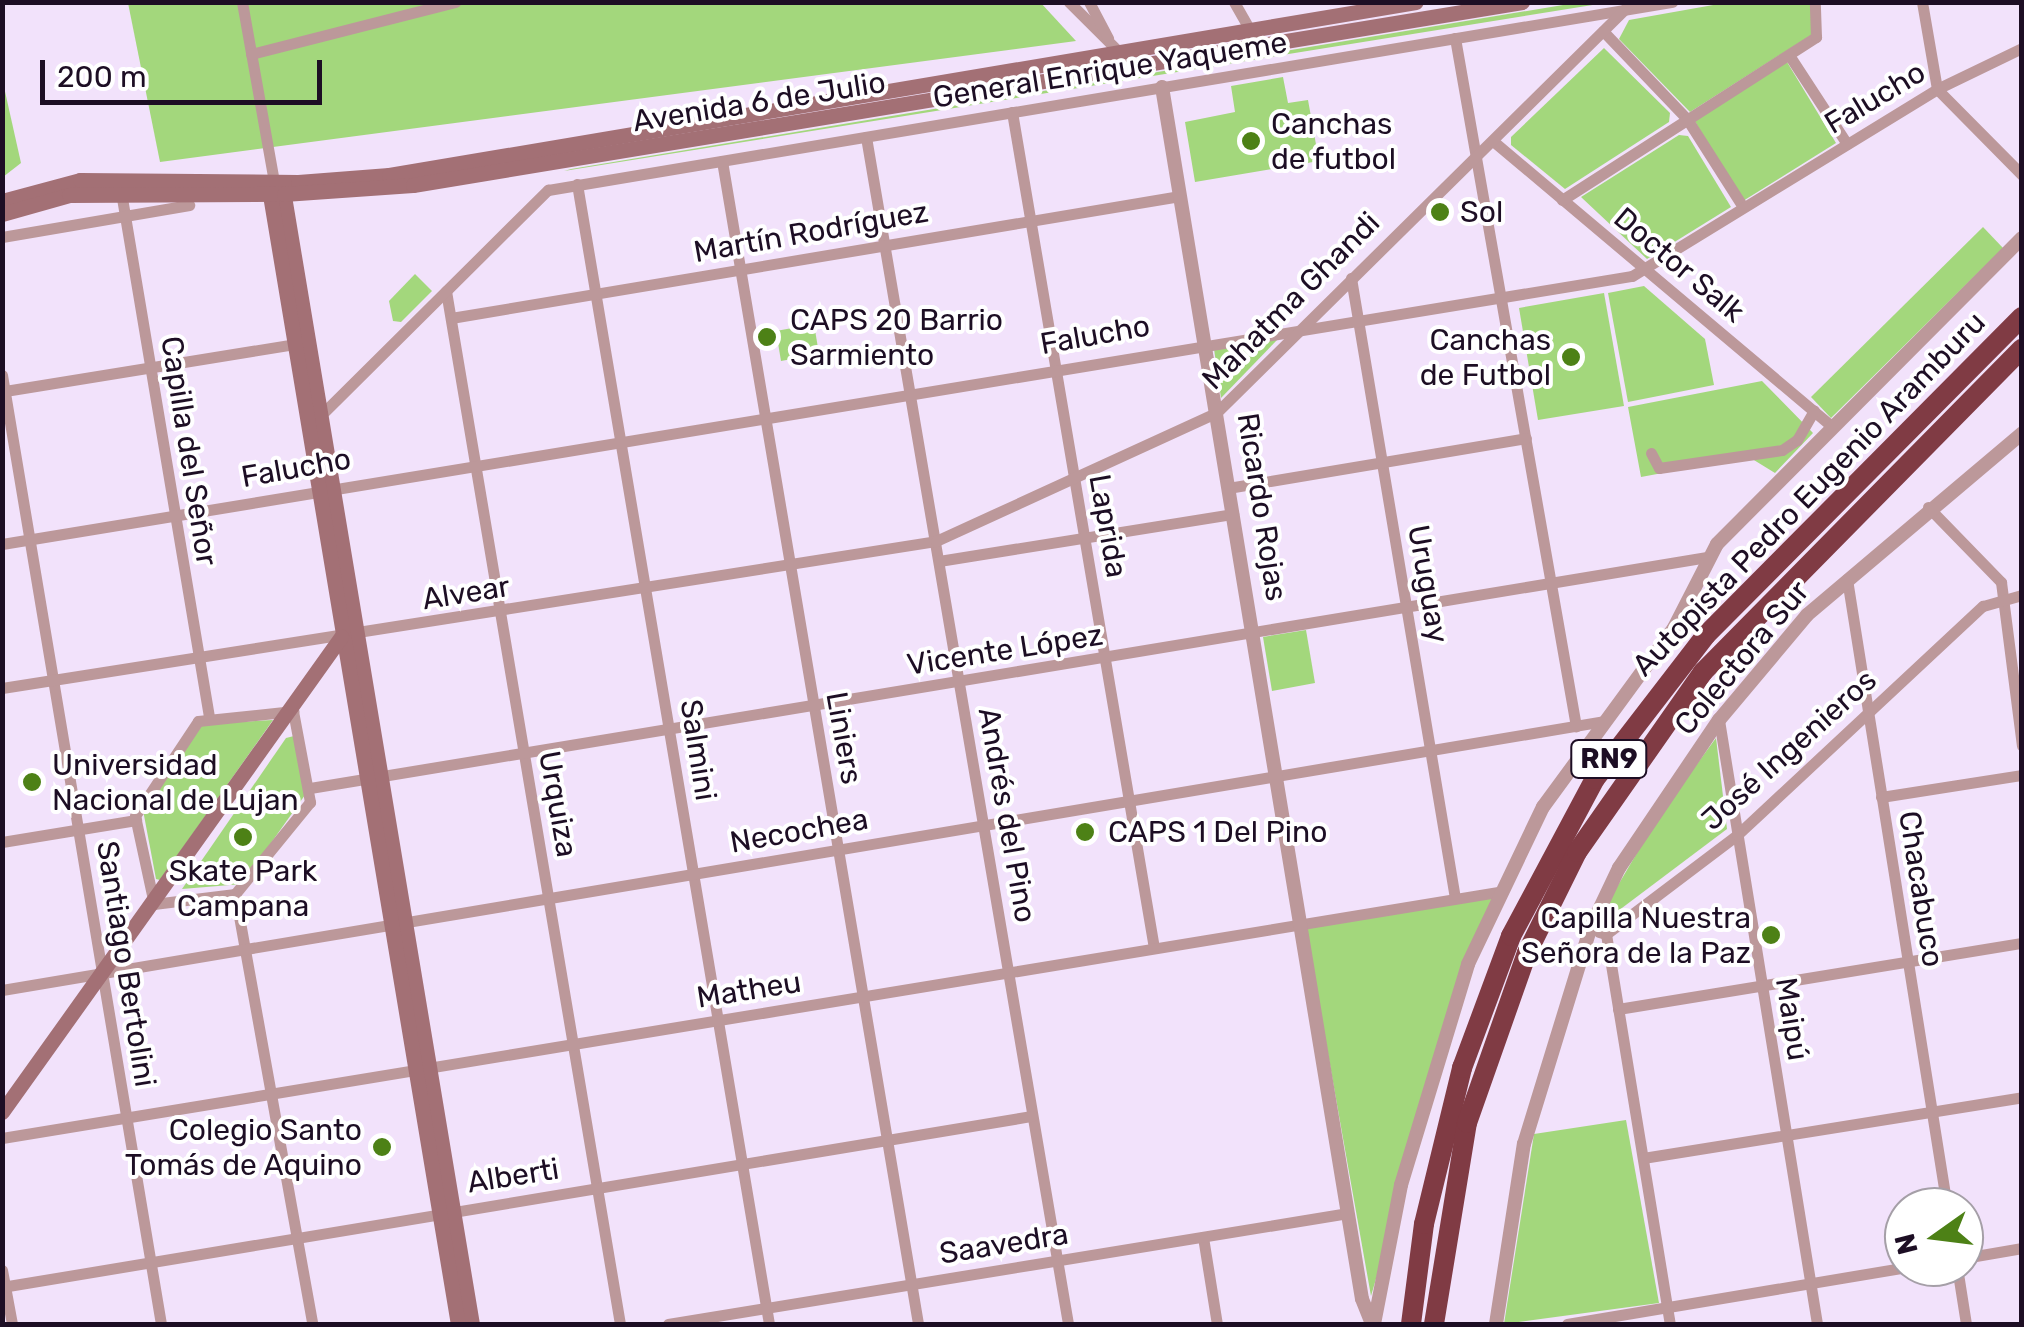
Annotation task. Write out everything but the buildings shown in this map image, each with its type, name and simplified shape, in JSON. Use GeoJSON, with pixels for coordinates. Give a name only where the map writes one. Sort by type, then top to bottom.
{"type":"FeatureCollection","features":[{"type":"Feature","properties":{"kind":"highway","name":"Autopista Pedro Eugenio Aramburu"},"geometry":{"type":"LineString","coordinates":[[1411,1324],[1424,1224],[1462,1068],[1511,936],[1595,779],[1706,635],[2022,316]]}},
{"type":"Feature","properties":{"kind":"highway","name":"Autopista Pedro Eugenio Aramburu"},"geometry":{"type":"LineString","coordinates":[[1434,1324],[1467,1124],[1521,967],[1577,852],[1703,672],[2022,348]]}},
{"type":"Feature","properties":{"kind":"main road","name":"Avenida 6 de Julio"},"geometry":{"type":"LineString","coordinates":[[2,214],[42,199],[121,192],[413,185],[1123,70],[1382,5],[1416,2]]}},
{"type":"Feature","properties":{"kind":"main road","name":"Avenida 6 de Julio"},"geometry":{"type":"LineString","coordinates":[[2,201],[80,180],[276,187],[426,169],[1115,47],[1254,39],[1392,25],[1522,2]]}},
{"type":"Feature","properties":{"kind":"main road"},"geometry":{"type":"LineString","coordinates":[[276,187],[299,344],[306,430],[324,488]]}},
{"type":"Feature","properties":{"kind":"main road"},"geometry":{"type":"LineString","coordinates":[[299,344],[320,416],[324,488],[446,1212],[458,1324]]}},
{"type":"Feature","properties":{"kind":"main road"},"geometry":{"type":"LineString","coordinates":[[2,1112],[349,636]]}},
{"type":"Feature","properties":{"kind":"main road"},"geometry":{"type":"LineString","coordinates":[[446,1212],[472,1324]]}},
{"type":"Feature","properties":{"kind":"street"},"geometry":{"type":"LineString","coordinates":[[242,2],[276,187]]}},
{"type":"Feature","properties":{"kind":"street"},"geometry":{"type":"LineString","coordinates":[[251,54],[455,2]]}},
{"type":"Feature","properties":{"kind":"street"},"geometry":{"type":"LineString","coordinates":[[1069,2],[1115,47]]}},
{"type":"Feature","properties":{"kind":"street"},"geometry":{"type":"LineString","coordinates":[[1089,2],[1115,47],[1123,70]]}},
{"type":"Feature","properties":{"kind":"street"},"geometry":{"type":"LineString","coordinates":[[1234,2],[1254,39]]}},
{"type":"Feature","properties":{"kind":"street","name":"General Enrique Yaqueme"},"geometry":{"type":"LineString","coordinates":[[446,291],[542,194],[556,188],[1672,2]]}},
{"type":"Feature","properties":{"kind":"street"},"geometry":{"type":"LineString","coordinates":[[1562,200],[1820,33],[1815,2]]}},
{"type":"Feature","properties":{"kind":"street"},"geometry":{"type":"LineString","coordinates":[[1922,2],[1936,89],[2022,174]]}},
{"type":"Feature","properties":{"kind":"street"},"geometry":{"type":"LineString","coordinates":[[1382,5],[1392,25]]}},
{"type":"Feature","properties":{"kind":"street","name":"Mahatma Ghandi"},"geometry":{"type":"LineString","coordinates":[[936,541],[1217,411],[1294,331],[1628,7]]}},
{"type":"Feature","properties":{"kind":"street"},"geometry":{"type":"LineString","coordinates":[[1602,32],[1687,118],[1743,207]]}},
{"type":"Feature","properties":{"kind":"street"},"geometry":{"type":"LineString","coordinates":[[1455,38],[1576,726]]}},
{"type":"Feature","properties":{"kind":"street","name":"Falucho"},"geometry":{"type":"LineString","coordinates":[[2,544],[1206,342],[1501,298],[1646,270],[1936,89],[2022,48]]}},
{"type":"Feature","properties":{"kind":"street"},"geometry":{"type":"LineString","coordinates":[[1789,55],[1846,144]]}},
{"type":"Feature","properties":{"kind":"street","name":"Ricardo Rojas"},"geometry":{"type":"LineString","coordinates":[[1163,87],[1206,342]]}},
{"type":"Feature","properties":{"kind":"street","name":"Ricardo Rojas"},"geometry":{"type":"LineString","coordinates":[[1163,87],[1348,1213],[1373,1324]]}},
{"type":"Feature","properties":{"kind":"street","name":"Laprida"},"geometry":{"type":"LineString","coordinates":[[1012,112],[1154,948]]}},
{"type":"Feature","properties":{"kind":"street","name":"Andrés del Pino"},"geometry":{"type":"LineString","coordinates":[[866,137],[1068,1324]]}},
{"type":"Feature","properties":{"kind":"street","name":"Doctor Salk"},"geometry":{"type":"LineString","coordinates":[[1493,142],[1833,428]]}},
{"type":"Feature","properties":{"kind":"street","name":"Liniers"},"geometry":{"type":"LineString","coordinates":[[722,161],[918,1324]]}},
{"type":"Feature","properties":{"kind":"street","name":"Salmini"},"geometry":{"type":"LineString","coordinates":[[577,184],[769,1324]]}},
{"type":"Feature","properties":{"kind":"street","name":"Capilla del Señor"},"geometry":{"type":"LineString","coordinates":[[121,192],[209,717]]}},
{"type":"Feature","properties":{"kind":"street","name":"Martín Rodríguez"},"geometry":{"type":"LineString","coordinates":[[451,318],[1180,196]]}},
{"type":"Feature","properties":{"kind":"street"},"geometry":{"type":"LineString","coordinates":[[2,237],[189,205]]}},
{"type":"Feature","properties":{"kind":"street"},"geometry":{"type":"LineString","coordinates":[[1373,1324],[1430,1078],[1468,964],[1544,806],[1674,628],[1707,558],[2022,238]]}},
{"type":"Feature","properties":{"kind":"street","name":"Uruguay"},"geometry":{"type":"LineString","coordinates":[[1351,278],[1456,898]]}},
{"type":"Feature","properties":{"kind":"street"},"geometry":{"type":"LineString","coordinates":[[306,430],[446,291]]}},
{"type":"Feature","properties":{"kind":"street","name":"Urquiza"},"geometry":{"type":"LineString","coordinates":[[446,291],[620,1324]]}},
{"type":"Feature","properties":{"kind":"street"},"geometry":{"type":"LineString","coordinates":[[5,391],[299,344]]}},
{"type":"Feature","properties":{"kind":"street","name":"Santiago Bertolini"},"geometry":{"type":"LineString","coordinates":[[2,375],[161,1324]]}},
{"type":"Feature","properties":{"kind":"street"},"geometry":{"type":"LineString","coordinates":[[1651,452],[1659,468],[1782,450],[1797,440],[1814,411]]}},
{"type":"Feature","properties":{"kind":"street","name":"Colectora Sur"},"geometry":{"type":"LineString","coordinates":[[1496,1324],[1524,1144],[1590,928],[1644,828],[1720,720],[1782,643],[1928,508],[2022,433]]}},
{"type":"Feature","properties":{"kind":"street"},"geometry":{"type":"LineString","coordinates":[[1230,487],[1526,438]]}},
{"type":"Feature","properties":{"kind":"street","name":"Ricardo Rojas"},"geometry":{"type":"LineString","coordinates":[[1230,487],[1254,634]]}},
{"type":"Feature","properties":{"kind":"street"},"geometry":{"type":"LineString","coordinates":[[1928,508],[1998,576],[2022,746]]}},
{"type":"Feature","properties":{"kind":"street"},"geometry":{"type":"LineString","coordinates":[[939,561],[1232,514]]}},
{"type":"Feature","properties":{"kind":"street","name":"Alvear"},"geometry":{"type":"LineString","coordinates":[[2,688],[500,613],[936,541]]}},
{"type":"Feature","properties":{"kind":"street","name":"Vicente López"},"geometry":{"type":"LineString","coordinates":[[310,788],[1707,558]]}},
{"type":"Feature","properties":{"kind":"street","name":"Chacabuco"},"geometry":{"type":"LineString","coordinates":[[1846,580],[1944,1187]]}},
{"type":"Feature","properties":{"kind":"street"},"geometry":{"type":"LineString","coordinates":[[2000,598],[2022,595]]}},
{"type":"Feature","properties":{"kind":"street","name":"José Ingenieros"},"geometry":{"type":"LineString","coordinates":[[1606,934],[1736,834],[1983,606],[2000,598]]}},
{"type":"Feature","properties":{"kind":"street"},"geometry":{"type":"LineString","coordinates":[[294,711],[310,802],[235,894],[154,904],[136,820],[198,721],[294,711]]}},
{"type":"Feature","properties":{"kind":"street","name":"Maipú"},"geometry":{"type":"LineString","coordinates":[[1720,720],[1817,1324]]}},
{"type":"Feature","properties":{"kind":"street","name":"Necochea"},"geometry":{"type":"LineString","coordinates":[[2,990],[1604,721]]}},
{"type":"Feature","properties":{"kind":"street"},"geometry":{"type":"LineString","coordinates":[[1881,797],[2022,776]]}},
{"type":"Feature","properties":{"kind":"street"},"geometry":{"type":"LineString","coordinates":[[2,842],[136,820]]}},
{"type":"Feature","properties":{"kind":"street","name":"Matheu"},"geometry":{"type":"LineString","coordinates":[[2,1138],[1154,948],[1303,928],[1503,891]]}},
{"type":"Feature","properties":{"kind":"street"},"geometry":{"type":"LineString","coordinates":[[235,894],[312,1324]]}},
{"type":"Feature","properties":{"kind":"street"},"geometry":{"type":"LineString","coordinates":[[1590,928],[1606,934],[1670,1324]]}},
{"type":"Feature","properties":{"kind":"street"},"geometry":{"type":"LineString","coordinates":[[1618,1009],[2022,942]]}},
{"type":"Feature","properties":{"kind":"street"},"geometry":{"type":"LineString","coordinates":[[1643,1158],[2022,1096]]}},
{"type":"Feature","properties":{"kind":"street","name":"Alberti"},"geometry":{"type":"LineString","coordinates":[[4,1286],[1032,1116]]}},
{"type":"Feature","properties":{"kind":"street","name":"Saavedra"},"geometry":{"type":"LineString","coordinates":[[668,1324],[1348,1213]]}},
{"type":"Feature","properties":{"kind":"street"},"geometry":{"type":"LineString","coordinates":[[1203,1237],[1218,1324]]}},
{"type":"Feature","properties":{"kind":"street"},"geometry":{"type":"LineString","coordinates":[[1984,1255],[2022,1248]]}},
{"type":"Feature","properties":{"kind":"street"},"geometry":{"type":"LineString","coordinates":[[2,1270],[12,1324]]}},
{"type":"Feature","properties":{"kind":"street"},"geometry":{"type":"LineString","coordinates":[[1567,1324],[1884,1271]]}},
{"type":"Feature","properties":{"kind":"street"},"geometry":{"type":"LineString","coordinates":[[1960,1287],[1966,1324]]}},
{"type":"Feature","properties":{"kind":"green space"},"geometry":{"type":"Polygon","coordinates":[[[1040,2],[1076,41],[160,162],[128,3],[1040,2]]]}},
{"type":"Feature","properties":{"kind":"green space"},"geometry":{"type":"Polygon","coordinates":[[[1730,2],[1811,3],[1816,32],[1690,112],[1619,39],[1629,20],[1730,2]]]}},
{"type":"Feature","properties":{"kind":"green space"},"geometry":{"type":"Polygon","coordinates":[[[1575,3],[1605,3],[564,171],[571,169],[1575,3]]]}},
{"type":"Feature","properties":{"kind":"green space"},"geometry":{"type":"Polygon","coordinates":[[[1604,48],[1670,113],[1669,122],[1565,189],[1511,145],[1511,137],[1604,48]]]}},
{"type":"Feature","properties":{"kind":"green space"},"geometry":{"type":"Polygon","coordinates":[[[1787,62],[1836,143],[1743,201],[1694,120],[1787,62]]]}},
{"type":"Feature","properties":{"kind":"green space"},"geometry":{"type":"Polygon","coordinates":[[[1283,77],[1288,103],[1308,100],[1319,161],[1195,182],[1185,122],[1235,112],[1231,86],[1283,77]]]}},
{"type":"Feature","properties":{"kind":"green space"},"geometry":{"type":"Polygon","coordinates":[[[2,78],[21,163],[3,177],[2,177],[2,78]]]}},
{"type":"Feature","properties":{"kind":"green space"},"geometry":{"type":"Polygon","coordinates":[[[1679,135],[1688,136],[1731,207],[1647,259],[1581,197],[1679,135]]]}},
{"type":"Feature","properties":{"kind":"green space"},"geometry":{"type":"Polygon","coordinates":[[[1983,227],[2003,248],[1831,418],[1811,397],[1983,227]]]}},
{"type":"Feature","properties":{"kind":"green space"},"geometry":{"type":"Polygon","coordinates":[[[415,274],[432,291],[401,322],[393,321],[389,301],[415,274]]]}},
{"type":"Feature","properties":{"kind":"green space"},"geometry":{"type":"Polygon","coordinates":[[[1644,286],[1705,339],[1714,385],[1628,402],[1608,293],[1644,286]]]}},
{"type":"Feature","properties":{"kind":"green space"},"geometry":{"type":"Polygon","coordinates":[[[1604,293],[1624,406],[1538,420],[1519,308],[1604,293]]]}},
{"type":"Feature","properties":{"kind":"green space"},"geometry":{"type":"Polygon","coordinates":[[[814,324],[819,354],[781,361],[776,331],[814,324]]]}},
{"type":"Feature","properties":{"kind":"green space"},"geometry":{"type":"Polygon","coordinates":[[[1278,339],[1221,398],[1214,349],[1278,339]]]}},
{"type":"Feature","properties":{"kind":"green space"},"geometry":{"type":"Polygon","coordinates":[[[1762,381],[1813,433],[1775,473],[1749,457],[1641,477],[1628,407],[1762,381]]]}},
{"type":"Feature","properties":{"kind":"green space"},"geometry":{"type":"Polygon","coordinates":[[[1306,630],[1315,683],[1272,691],[1263,637],[1306,630]]]}},
{"type":"Feature","properties":{"kind":"green space"},"geometry":{"type":"Polygon","coordinates":[[[273,720],[160,880],[156,879],[143,810],[203,724],[273,720]]]}},
{"type":"Feature","properties":{"kind":"green space"},"geometry":{"type":"Polygon","coordinates":[[[294,736],[305,795],[242,884],[182,889],[286,738],[294,736]]]}},
{"type":"Feature","properties":{"kind":"green space"},"geometry":{"type":"Polygon","coordinates":[[[1716,738],[1727,829],[1606,920],[1607,904],[1658,817],[1716,738]]]}},
{"type":"Feature","properties":{"kind":"green space"},"geometry":{"type":"Polygon","coordinates":[[[1503,891],[1468,964],[1371,1296],[1305,924],[1503,891]]]}},
{"type":"Feature","properties":{"kind":"green space"},"geometry":{"type":"Polygon","coordinates":[[[1626,1120],[1659,1303],[1504,1324],[1534,1134],[1626,1120]]]}},
{"type":"Feature","properties":{"kind":"place","name":"Canchas de futbol"},"geometry":{"type":"Point","coordinates":[1251,141]}},
{"type":"Feature","properties":{"kind":"place","name":"Sol"},"geometry":{"type":"Point","coordinates":[1440,212]}},
{"type":"Feature","properties":{"kind":"place","name":"CAPS 20 Barrio Sarmiento"},"geometry":{"type":"Point","coordinates":[767,337]}},
{"type":"Feature","properties":{"kind":"place","name":"Canchas de Futbol"},"geometry":{"type":"Point","coordinates":[1571,357]}},
{"type":"Feature","properties":{"kind":"place","name":"Universidad Nacional de Lujan"},"geometry":{"type":"Point","coordinates":[32,782]}},
{"type":"Feature","properties":{"kind":"place","name":"CAPS 1 Del Pino"},"geometry":{"type":"Point","coordinates":[1085,832]}},
{"type":"Feature","properties":{"kind":"place","name":"Skate Park Campana"},"geometry":{"type":"Point","coordinates":[243,837]}},
{"type":"Feature","properties":{"kind":"place","name":"Capilla Nuestra Señora de la Paz"},"geometry":{"type":"Point","coordinates":[1771,935]}},
{"type":"Feature","properties":{"kind":"place","name":"Colegio Santo Tomás de Aquino"},"geometry":{"type":"Point","coordinates":[382,1147]}}]}
